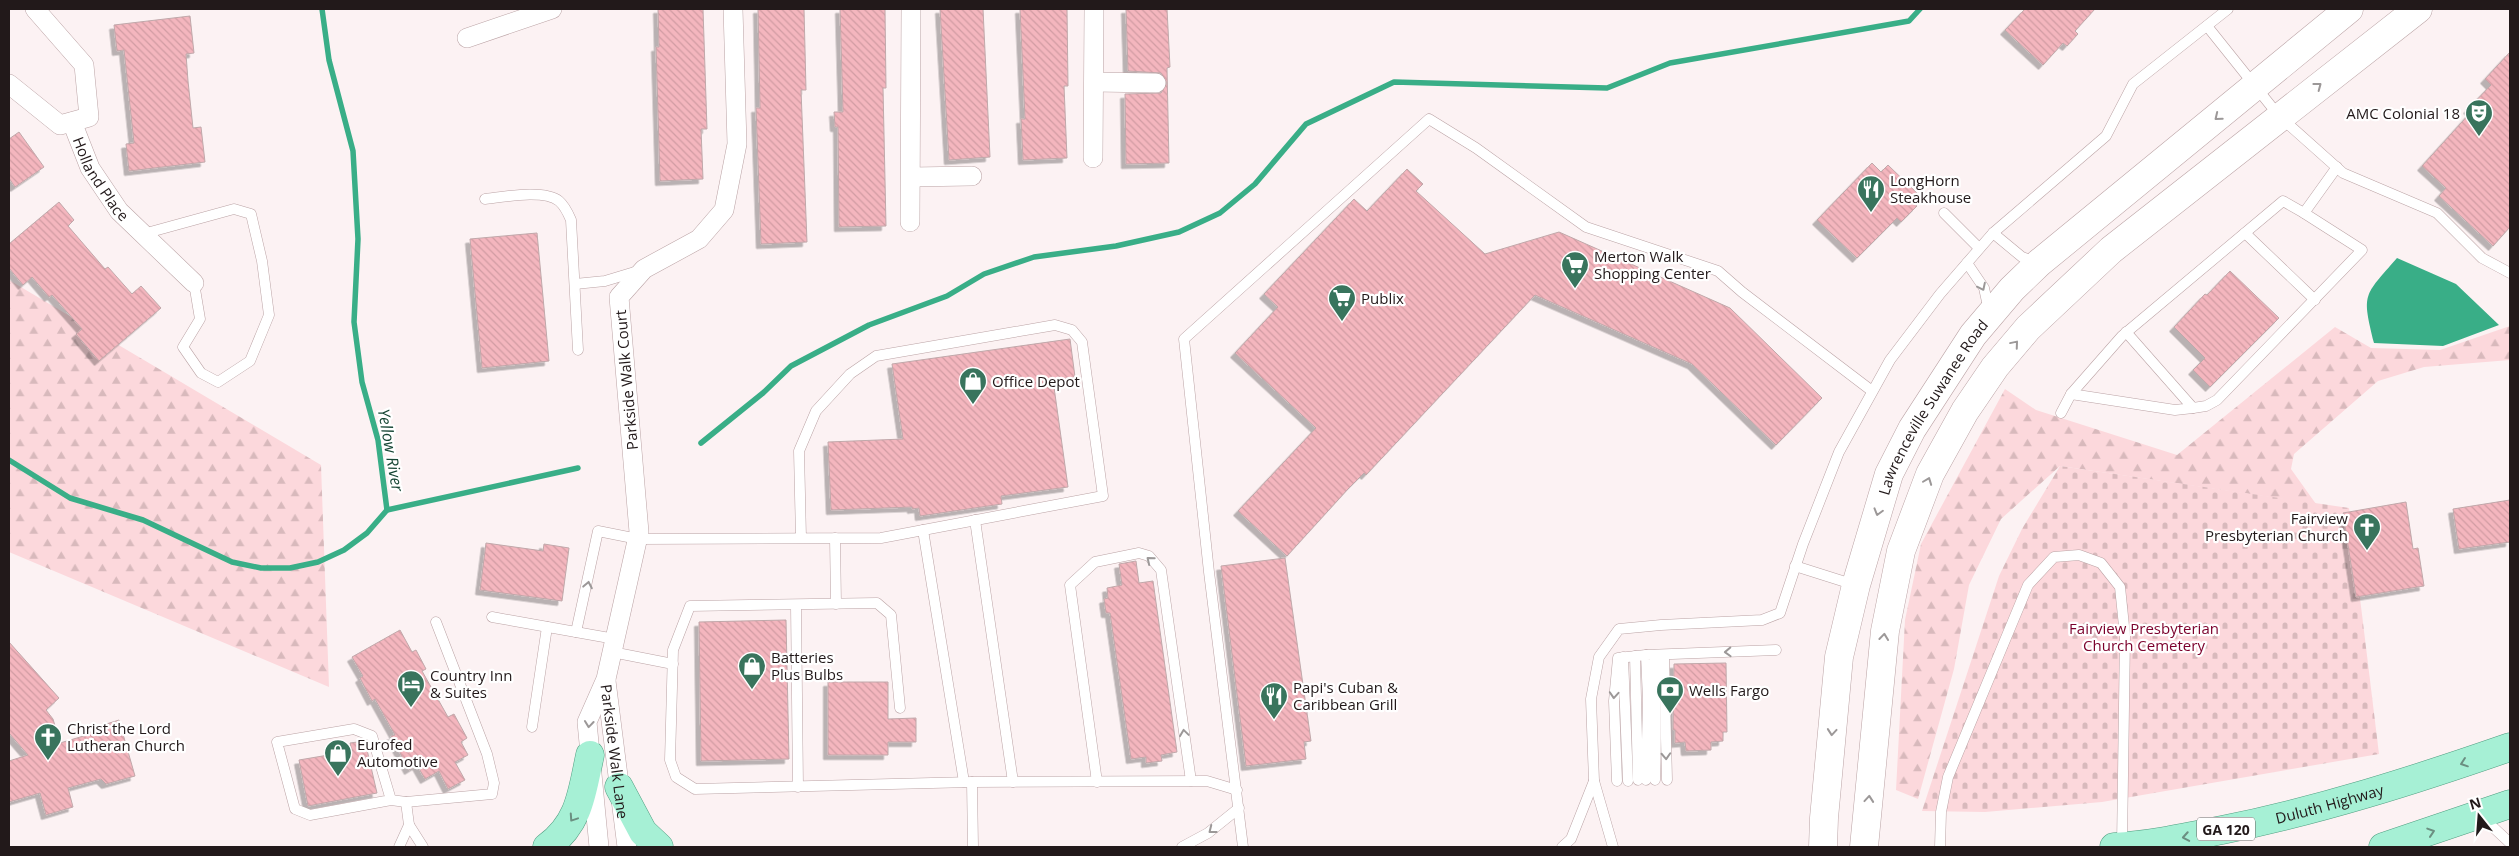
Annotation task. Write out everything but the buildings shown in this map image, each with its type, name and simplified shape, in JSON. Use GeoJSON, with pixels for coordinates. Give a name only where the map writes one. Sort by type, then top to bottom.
{"type":"FeatureCollection","features":[{"type":"Feature","properties":{"kind":"main road","name":"Lawrenceville Suwanee Road"},"geometry":{"type":"LineString","coordinates":[[1823,847],[1839,657],[1856,585],[1889,474],[1912,429],[1939,385],[1973,335],[1990,314],[2039,263],[2349,9]]}},
{"type":"Feature","properties":{"kind":"main road","name":"Lawrenceville Suwanee Road"},"geometry":{"type":"LineString","coordinates":[[1864,847],[1885,631],[1901,551],[1930,474],[1965,411],[1996,367],[2028,328],[2111,250],[2190,186],[2405,21],[2418,9]]}},
{"type":"Feature","properties":{"kind":"main road","name":"Duluth Highway"},"geometry":{"type":"LineString","coordinates":[[2118,847],[2195,835],[2337,804],[2417,780],[2510,747]]}},
{"type":"Feature","properties":{"kind":"main road"},"geometry":{"type":"LineString","coordinates":[[547,847],[559,838],[579,809],[590,755]]}},
{"type":"Feature","properties":{"kind":"main road"},"geometry":{"type":"LineString","coordinates":[[619,787],[643,832],[659,847]]}},
{"type":"Feature","properties":{"kind":"main road"},"geometry":{"type":"LineString","coordinates":[[2383,847],[2481,816],[2510,804]]}},
{"type":"Feature","properties":{"kind":"street"},"geometry":{"type":"LineString","coordinates":[[36,9],[84,65],[90,118],[72,122]]}},
{"type":"Feature","properties":{"kind":"street"},"geometry":{"type":"LineString","coordinates":[[467,38],[552,9]]}},
{"type":"Feature","properties":{"kind":"street","name":"Parkside Walk Court"},"geometry":{"type":"LineString","coordinates":[[606,679],[639,532],[620,297],[644,269],[699,239],[724,210],[736,144],[733,9]]}},
{"type":"Feature","properties":{"kind":"street"},"geometry":{"type":"LineString","coordinates":[[910,222],[911,9]]}},
{"type":"Feature","properties":{"kind":"street"},"geometry":{"type":"LineString","coordinates":[[1093,158],[1094,9]]}},
{"type":"Feature","properties":{"kind":"street"},"geometry":{"type":"LineString","coordinates":[[1094,82],[1156,83]]}},
{"type":"Feature","properties":{"kind":"street","name":"Holland Place"},"geometry":{"type":"LineString","coordinates":[[9,84],[60,126],[72,122],[90,168],[119,211],[194,283]]}},
{"type":"Feature","properties":{"kind":"street"},"geometry":{"type":"LineString","coordinates":[[911,177],[972,176]]}},
{"type":"Feature","properties":{"kind":"street","name":"Parkside Walk Lane"},"geometry":{"type":"LineString","coordinates":[[600,847],[586,722],[606,679]]}},
{"type":"Feature","properties":{"kind":"street","name":"Parkside Walk Lane"},"geometry":{"type":"LineString","coordinates":[[606,679],[626,847]]}},
{"type":"Feature","properties":{"kind":"lane"},"geometry":{"type":"LineString","coordinates":[[1613,847],[1594,781],[1591,699],[1599,657],[1619,629],[1762,620],[1780,613],[1795,566],[1839,452],[1872,391],[1896,352],[1940,294],[1993,233],[2106,136],[2133,84],[2228,9]]}},
{"type":"Feature","properties":{"kind":"lane"},"geometry":{"type":"LineString","coordinates":[[2207,26],[2280,116],[2343,173],[2437,213],[2482,258],[2510,273]]}},
{"type":"Feature","properties":{"kind":"lane"},"geometry":{"type":"LineString","coordinates":[[1243,847],[1208,572],[1184,338],[1429,120],[1476,148],[1586,227],[1718,271],[1742,292],[1872,391]]}},
{"type":"Feature","properties":{"kind":"lane"},"geometry":{"type":"LineString","coordinates":[[2304,213],[2337,167]]}},
{"type":"Feature","properties":{"kind":"lane"},"geometry":{"type":"LineString","coordinates":[[485,199],[542,194],[557,199],[564,206],[571,220],[578,350]]}},
{"type":"Feature","properties":{"kind":"lane"},"geometry":{"type":"LineString","coordinates":[[2061,413],[2071,394],[2126,332],[2283,200],[2362,250],[2217,400],[2206,406],[2175,410],[2071,394]]}},
{"type":"Feature","properties":{"kind":"lane"},"geometry":{"type":"LineString","coordinates":[[143,234],[234,208],[251,214],[262,261],[269,315],[250,361],[218,382],[201,373],[183,347],[200,319],[194,283]]}},
{"type":"Feature","properties":{"kind":"lane"},"geometry":{"type":"LineString","coordinates":[[1944,213],[1979,248]]}},
{"type":"Feature","properties":{"kind":"lane"},"geometry":{"type":"LineString","coordinates":[[1993,233],[2022,257],[2039,263]]}},
{"type":"Feature","properties":{"kind":"lane"},"geometry":{"type":"LineString","coordinates":[[2245,233],[2315,300]]}},
{"type":"Feature","properties":{"kind":"lane"},"geometry":{"type":"LineString","coordinates":[[1966,263],[1984,288],[1990,314]]}},
{"type":"Feature","properties":{"kind":"lane"},"geometry":{"type":"LineString","coordinates":[[575,284],[605,281],[644,269]]}},
{"type":"Feature","properties":{"kind":"lane"},"geometry":{"type":"LineString","coordinates":[[576,632],[598,531],[638,539],[881,538],[1103,496],[1082,342],[1072,330],[1055,325],[876,356],[850,374],[816,411],[799,451],[801,538]]}},
{"type":"Feature","properties":{"kind":"lane"},"geometry":{"type":"LineString","coordinates":[[2126,332],[2193,408]]}},
{"type":"Feature","properties":{"kind":"lane"},"geometry":{"type":"LineString","coordinates":[[975,520],[1013,782]]}},
{"type":"Feature","properties":{"kind":"lane"},"geometry":{"type":"LineString","coordinates":[[923,530],[968,782],[973,847]]}},
{"type":"Feature","properties":{"kind":"lane"},"geometry":{"type":"LineString","coordinates":[[835,538],[836,604]]}},
{"type":"Feature","properties":{"kind":"lane"},"geometry":{"type":"LineString","coordinates":[[1097,782],[1070,585],[1095,562],[1139,553],[1148,556],[1161,570],[1191,781]]}},
{"type":"Feature","properties":{"kind":"lane"},"geometry":{"type":"LineString","coordinates":[[1940,847],[1941,812],[1948,777],[2028,585],[2054,557],[2079,555],[2101,563],[2120,587],[2125,636],[2118,847]]}},
{"type":"Feature","properties":{"kind":"lane"},"geometry":{"type":"LineString","coordinates":[[1795,566],[1856,585]]}},
{"type":"Feature","properties":{"kind":"lane"},"geometry":{"type":"LineString","coordinates":[[900,708],[891,615],[877,603],[690,606],[673,650],[670,760],[676,777],[695,789],[968,782],[1207,781],[1237,790]]}},
{"type":"Feature","properties":{"kind":"lane"},"geometry":{"type":"LineString","coordinates":[[796,605],[798,787]]}},
{"type":"Feature","properties":{"kind":"lane"},"geometry":{"type":"LineString","coordinates":[[492,617],[576,632],[673,664]]}},
{"type":"Feature","properties":{"kind":"lane"},"geometry":{"type":"LineString","coordinates":[[391,800],[372,736],[354,729],[277,742],[295,809],[310,815],[391,800],[406,802],[492,794],[494,782],[487,754],[436,622]]}},
{"type":"Feature","properties":{"kind":"lane"},"geometry":{"type":"LineString","coordinates":[[532,727],[547,627]]}},
{"type":"Feature","properties":{"kind":"lane"},"geometry":{"type":"LineString","coordinates":[[1637,780],[1614,701],[1618,658],[1776,650]]}},
{"type":"Feature","properties":{"kind":"lane"},"geometry":{"type":"LineString","coordinates":[[1650,655],[1667,780]]}},
{"type":"Feature","properties":{"kind":"lane"},"geometry":{"type":"LineString","coordinates":[[1637,780],[1657,726],[1650,655]]}},
{"type":"Feature","properties":{"kind":"lane"},"geometry":{"type":"LineString","coordinates":[[1637,780],[1650,655]]}},
{"type":"Feature","properties":{"kind":"lane"},"geometry":{"type":"LineString","coordinates":[[1562,847],[1571,839],[1594,781]]}},
{"type":"Feature","properties":{"kind":"lane"},"geometry":{"type":"LineString","coordinates":[[406,802],[409,825],[423,847]]}},
{"type":"Feature","properties":{"kind":"lane"},"geometry":{"type":"LineString","coordinates":[[1182,847],[1208,833],[1239,808]]}},
{"type":"Feature","properties":{"kind":"lane"},"geometry":{"type":"LineString","coordinates":[[2481,816],[2510,844]]}},
{"type":"Feature","properties":{"kind":"lane"},"geometry":{"type":"LineString","coordinates":[[399,847],[409,825]]}},
{"type":"Feature","properties":{"kind":"green space"},"geometry":{"type":"Polygon","coordinates":[[[9,280],[321,465],[329,687],[9,552],[9,280]]]}},
{"type":"Feature","properties":{"kind":"green space"},"geometry":{"type":"Polygon","coordinates":[[[2510,326],[2510,360],[2424,367],[2378,381],[2294,454],[2291,469],[2316,504],[2060,466],[2001,519],[1969,585],[1954,669],[1918,799],[1896,790],[1905,620],[1921,544],[2005,389],[2036,410],[2177,455],[2335,327],[2371,348],[2440,350],[2510,326]]]}},
{"type":"Feature","properties":{"kind":"green space","name":"Fairview Presbyterian Church Cemetery"},"geometry":{"type":"Polygon","coordinates":[[[2060,466],[2349,508],[2379,754],[2102,802],[1985,812],[1922,811],[1999,576],[2022,529],[2060,466]]]}},
{"type":"Feature","properties":{"kind":"shaded area"},"geometry":{"type":"Polygon","coordinates":[[[2397,258],[2456,284],[2499,325],[2443,346],[2374,343],[2368,314],[2368,296],[2377,281],[2397,258]]]}},
{"type":"Feature","properties":{"kind":"waterway","name":"Yellow River"},"geometry":{"type":"LineString","coordinates":[[9,460],[70,498],[143,520],[232,562],[261,568],[290,568],[318,562],[344,550],[367,533],[387,510],[378,440],[362,382],[354,322],[358,239],[353,151],[329,60],[322,9]]}},
{"type":"Feature","properties":{"kind":"waterway"},"geometry":{"type":"LineString","coordinates":[[701,443],[763,393],[791,366],[869,325],[947,296],[984,274],[1034,257],[1116,246],[1179,232],[1220,213],[1255,184],[1306,124],[1394,82],[1607,88],[1670,63],[1909,21],[1920,9]]}},
{"type":"Feature","properties":{"kind":"waterway"},"geometry":{"type":"LineString","coordinates":[[387,510],[578,468]]}},
{"type":"Feature","properties":{"kind":"place","name":"AMC Colonial 18"},"geometry":{"type":"Point","coordinates":[2479,137]}},
{"type":"Feature","properties":{"kind":"place","name":"LongHorn Steakhouse"},"geometry":{"type":"Point","coordinates":[1871,213]}},
{"type":"Feature","properties":{"kind":"place","name":"Merton Walk Shopping Center"},"geometry":{"type":"Point","coordinates":[1575,289]}},
{"type":"Feature","properties":{"kind":"place","name":"Publix"},"geometry":{"type":"Point","coordinates":[1342,322]}},
{"type":"Feature","properties":{"kind":"place","name":"Office Depot"},"geometry":{"type":"Point","coordinates":[973,405]}},
{"type":"Feature","properties":{"kind":"place","name":"Fairview Presbyterian Church"},"geometry":{"type":"Point","coordinates":[2367,551]}},
{"type":"Feature","properties":{"kind":"place","name":"Batteries Plus Bulbs"},"geometry":{"type":"Point","coordinates":[752,690]}},
{"type":"Feature","properties":{"kind":"place","name":"Country Inn & Suites"},"geometry":{"type":"Point","coordinates":[411,708]}},
{"type":"Feature","properties":{"kind":"place","name":"Wells Fargo"},"geometry":{"type":"Point","coordinates":[1670,714]}},
{"type":"Feature","properties":{"kind":"place","name":"Papi's Cuban & Caribbean Grill"},"geometry":{"type":"Point","coordinates":[1274,720]}},
{"type":"Feature","properties":{"kind":"place","name":"Christ the Lord Lutheran Church"},"geometry":{"type":"Point","coordinates":[48,761]}},
{"type":"Feature","properties":{"kind":"place","name":"Eurofed Automotive"},"geometry":{"type":"Point","coordinates":[338,777]}}]}
